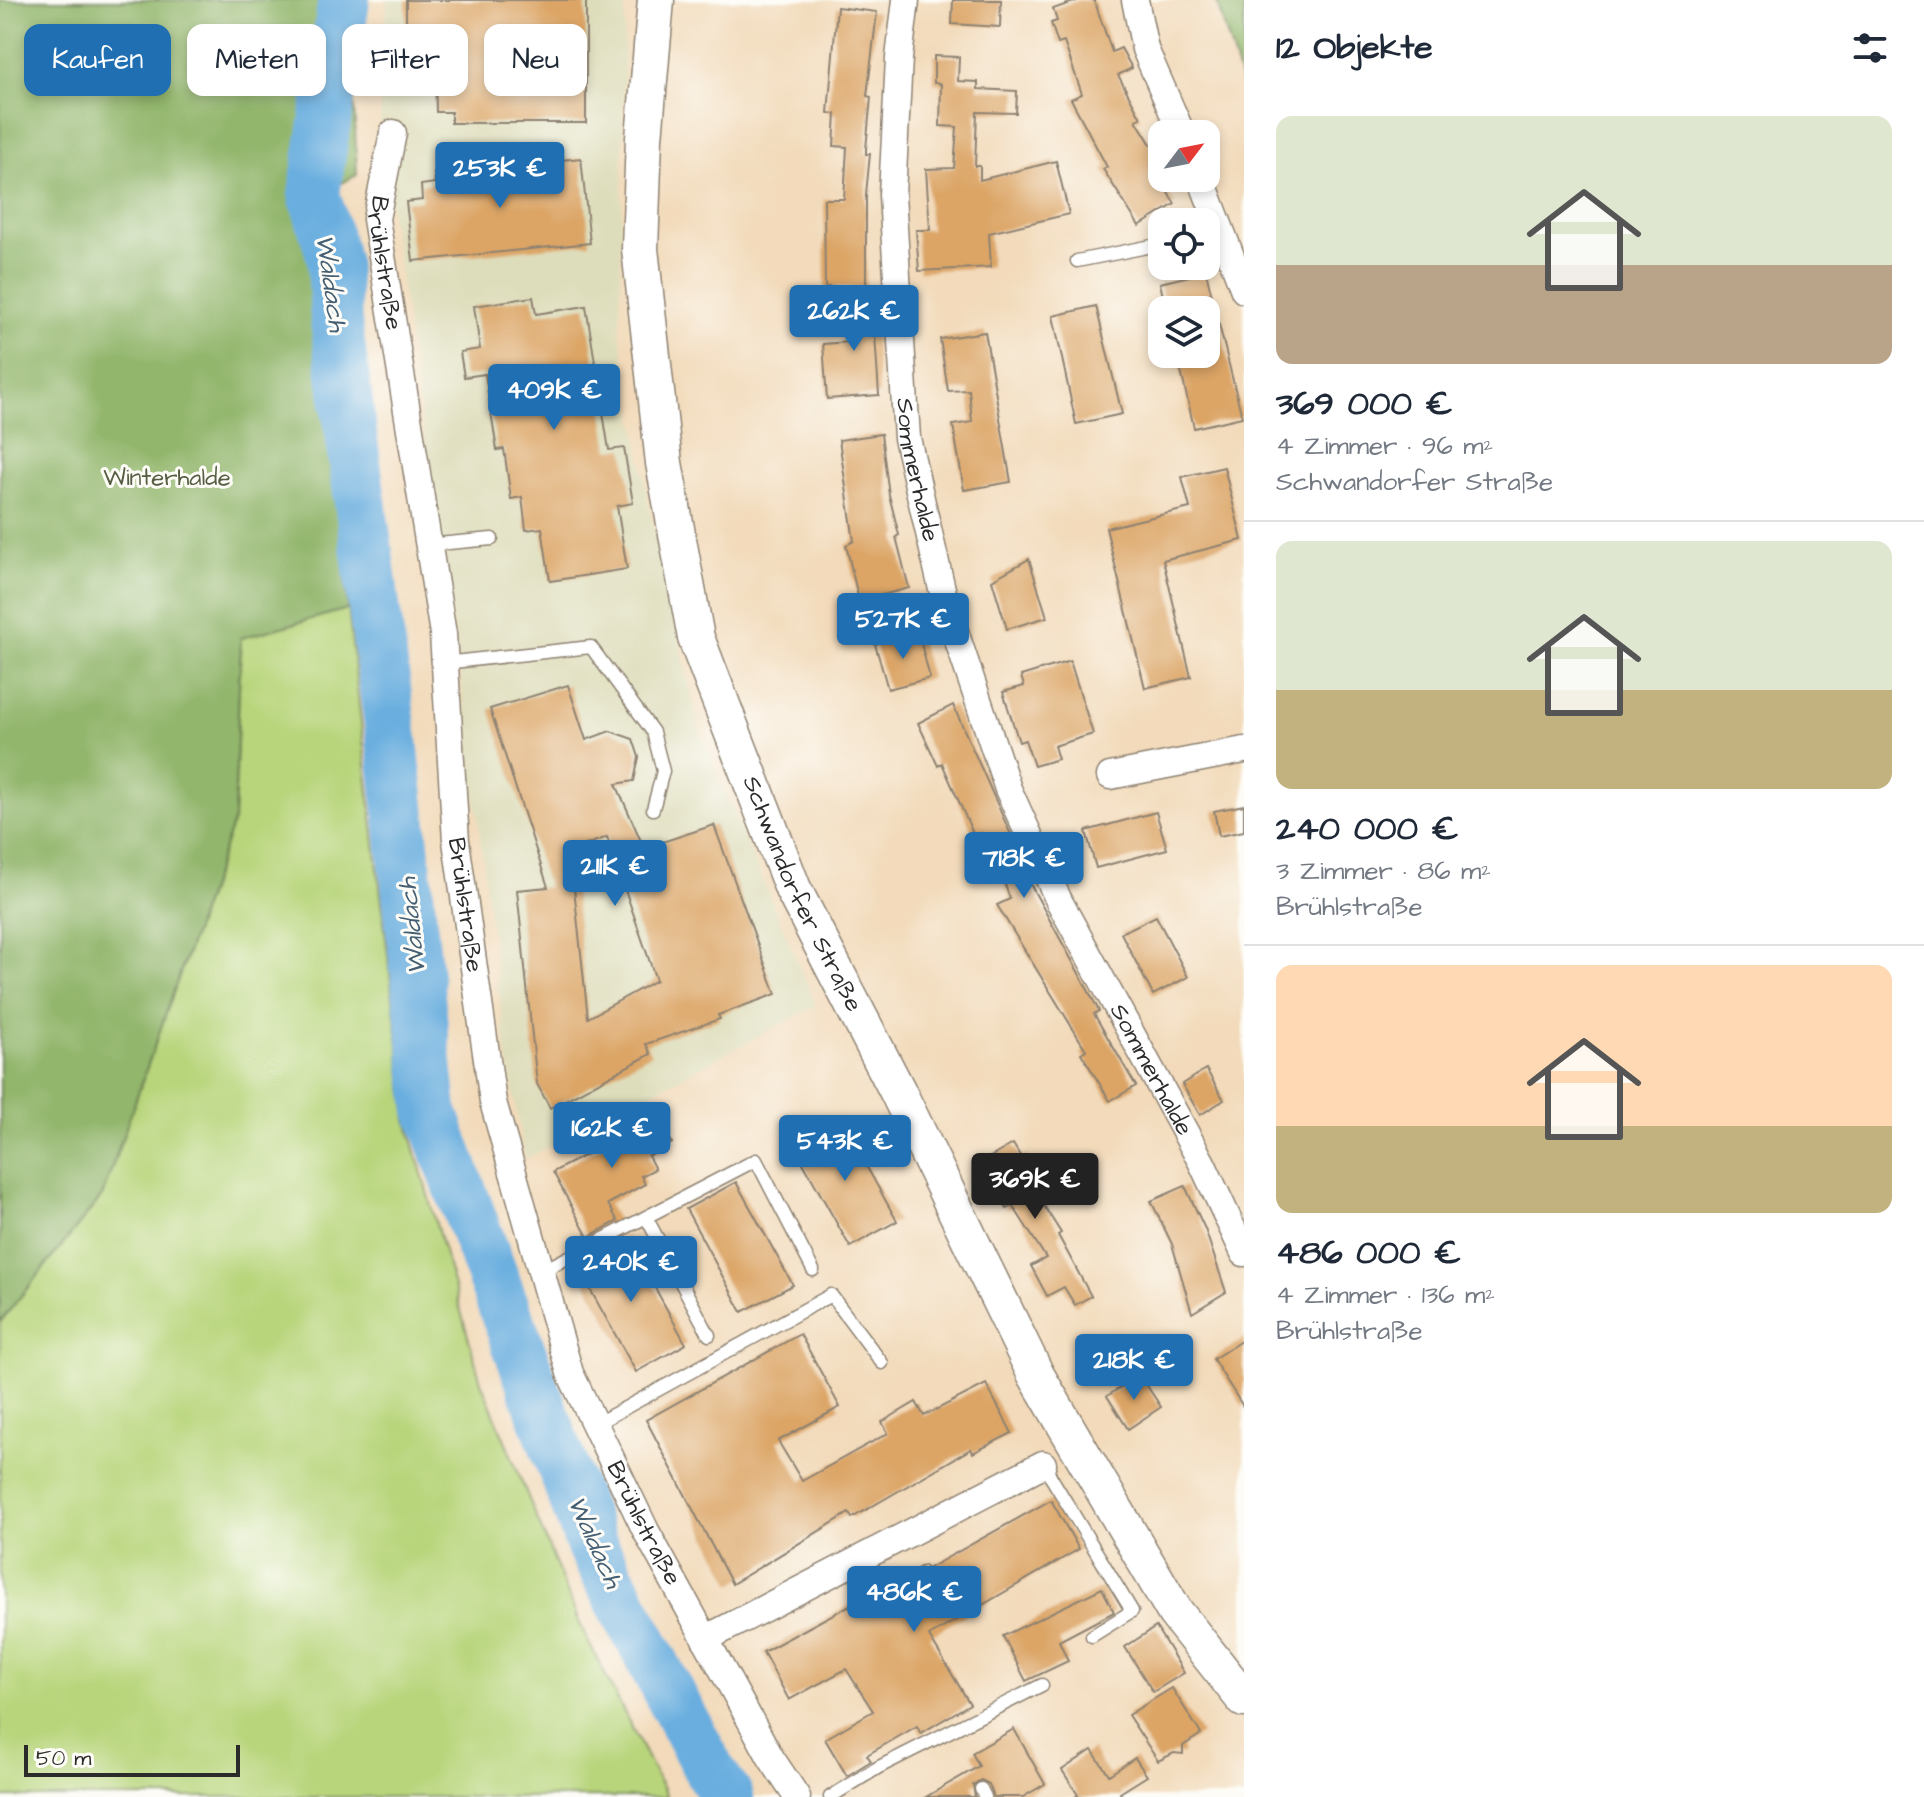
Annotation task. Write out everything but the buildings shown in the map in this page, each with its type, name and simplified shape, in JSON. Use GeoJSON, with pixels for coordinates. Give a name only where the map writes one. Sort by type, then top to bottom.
{"type":"FeatureCollection","features":[{"type":"Feature","properties":{"kind":"main road","name":"Schwandorfer Straße"},"geometry":{"type":"LineString","coordinates":[[656,0],[644,138],[640,249],[664,463],[696,638],[793,889],[897,1090],[1036,1375],[1175,1612],[1244,1699]]}},
{"type":"Feature","properties":{"kind":"street","name":"Sommerhalde"},"geometry":{"type":"LineString","coordinates":[[906,0],[899,58],[892,195],[907,438],[945,602],[1008,789],[1059,901],[1202,1163],[1244,1253]]}},
{"type":"Feature","properties":{"kind":"street"},"geometry":{"type":"LineString","coordinates":[[1135,0],[1145,49],[1176,120]]}},
{"type":"Feature","properties":{"kind":"street","name":"Brühlstraße"},"geometry":{"type":"LineString","coordinates":[[393,133],[376,219],[444,663],[456,841],[493,1102],[570,1373],[646,1531],[771,1758],[797,1797]]}},
{"type":"Feature","properties":{"kind":"street"},"geometry":{"type":"LineString","coordinates":[[1220,243],[1244,290]]}},
{"type":"Feature","properties":{"kind":"street"},"geometry":{"type":"LineString","coordinates":[[1110,776],[1244,750]]}},
{"type":"Feature","properties":{"kind":"street"},"geometry":{"type":"LineString","coordinates":[[705,1639],[1043,1464]]}},
{"type":"Feature","properties":{"kind":"lane"},"geometry":{"type":"LineString","coordinates":[[1077,261],[1148,247]]}},
{"type":"Feature","properties":{"kind":"lane"},"geometry":{"type":"LineString","coordinates":[[427,545],[492,539]]}},
{"type":"Feature","properties":{"kind":"lane"},"geometry":{"type":"LineString","coordinates":[[444,663],[591,647],[653,732],[663,771],[653,809]]}},
{"type":"Feature","properties":{"kind":"lane"},"geometry":{"type":"LineString","coordinates":[[542,1271],[756,1160],[813,1270]]}},
{"type":"Feature","properties":{"kind":"lane"},"geometry":{"type":"LineString","coordinates":[[646,1217],[709,1335]]}},
{"type":"Feature","properties":{"kind":"lane"},"geometry":{"type":"LineString","coordinates":[[594,1425],[831,1295],[882,1363]]}},
{"type":"Feature","properties":{"kind":"lane"},"geometry":{"type":"LineString","coordinates":[[1043,1464],[1132,1611],[1092,1636]]}},
{"type":"Feature","properties":{"kind":"lane"},"geometry":{"type":"LineString","coordinates":[[830,1797],[879,1767],[1042,1685]]}},
{"type":"Feature","properties":{"kind":"shaded area"},"geometry":{"type":"Polygon","coordinates":[[[387,0],[625,0],[620,332],[648,501],[700,733],[816,1006],[525,1159],[506,1051],[461,680],[379,135],[381,96],[468,96],[468,24],[386,24],[387,0]]]}},
{"type":"Feature","properties":{"kind":"green space","name":"Winterhalde"},"geometry":{"type":"Polygon","coordinates":[[[0,0],[360,0],[357,24],[342,24],[342,96],[354,96],[357,175],[301,205],[314,257],[348,609],[241,638],[234,819],[102,1196],[0,1322],[0,0]]]}},
{"type":"Feature","properties":{"kind":"green space"},"geometry":{"type":"Polygon","coordinates":[[[1216,0],[1244,0],[1244,90],[1216,0]]]}},
{"type":"Feature","properties":{"kind":"green space"},"geometry":{"type":"Polygon","coordinates":[[[348,609],[407,1121],[481,1382],[583,1631],[667,1797],[0,1797],[0,1322],[102,1196],[234,819],[241,638],[348,609]]]}},
{"type":"Feature","properties":{"kind":"waterway","name":"Waldach"},"geometry":{"type":"LineString","coordinates":[[344,0],[314,194],[333,258],[336,321],[392,740],[431,1110],[592,1546],[711,1773],[728,1797]]}}]}
